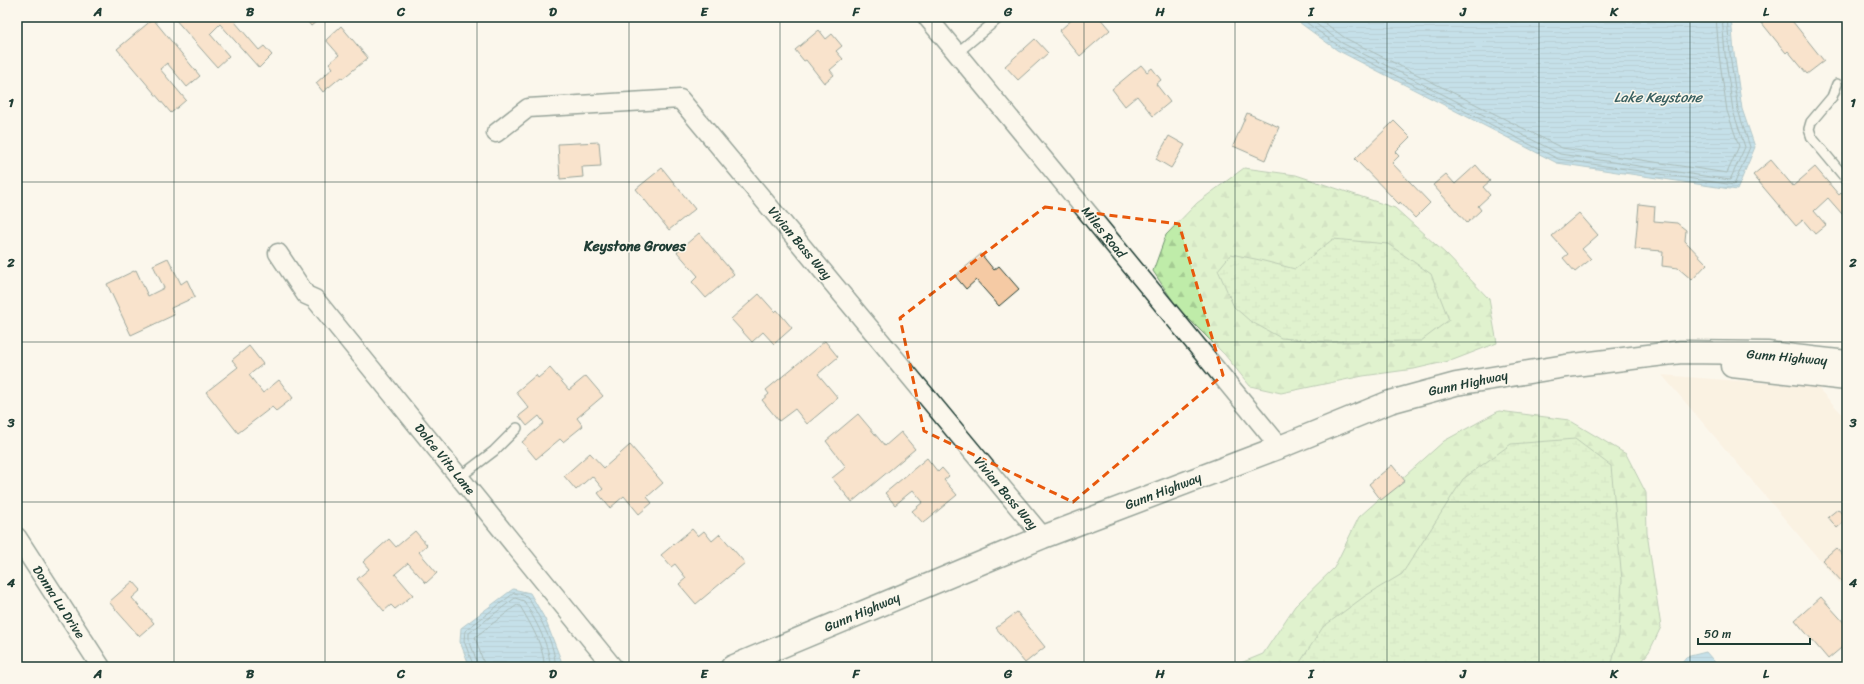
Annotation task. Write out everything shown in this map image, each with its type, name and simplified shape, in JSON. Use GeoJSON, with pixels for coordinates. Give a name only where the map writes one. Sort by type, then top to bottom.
{"type":"FeatureCollection","features":[{"type":"Feature","properties":{"kind":"main road","name":"Gunn Highway"},"geometry":{"type":"LineString","coordinates":[[732,667],[1043,537],[1280,447],[1390,402],[1456,384],[1514,373],[1681,352],[1767,354],[1847,362]]}},
{"type":"Feature","properties":{"kind":"main road","name":"Gunn Highway"},"geometry":{"type":"LineString","coordinates":[[1607,361],[1736,366],[1847,379]]}},
{"type":"Feature","properties":{"kind":"street","name":"Miles Road"},"geometry":{"type":"LineString","coordinates":[[928,17],[1280,447]]}},
{"type":"Feature","properties":{"kind":"street","name":"Vivian Bass Way"},"geometry":{"type":"LineString","coordinates":[[496,133],[528,108],[680,99],[1043,537]]}},
{"type":"Feature","properties":{"kind":"street","name":"Dolce Vita Lane"},"geometry":{"type":"LineString","coordinates":[[278,253],[306,295],[315,298],[613,667]]}},
{"type":"Feature","properties":{"kind":"street","name":"Donna Lu Drive"},"geometry":{"type":"LineString","coordinates":[[17,538],[101,667]]}},
{"type":"Feature","properties":{"kind":"lane"},"geometry":{"type":"LineString","coordinates":[[957,53],[1000,17]]}},
{"type":"Feature","properties":{"kind":"lane"},"geometry":{"type":"LineString","coordinates":[[1837,84],[1832,97],[1811,122],[1809,129],[1812,138],[1847,180]]}},
{"type":"Feature","properties":{"kind":"lane"},"geometry":{"type":"LineString","coordinates":[[460,477],[494,451],[517,428]]}},
{"type":"Feature","properties":{"kind":"highlighted area"},"geometry":{"type":"Polygon","coordinates":[[[1045,207],[1179,224],[1223,375],[1073,502],[924,431],[900,318],[1045,207]]]}},
{"type":"Feature","properties":{"kind":"shaded area"},"geometry":{"type":"Polygon","coordinates":[[[1662,375],[1817,387],[1847,419],[1847,592],[1662,375]]]}},
{"type":"Feature","properties":{"kind":"green space"},"geometry":{"type":"Polygon","coordinates":[[[1244,168],[1296,175],[1395,208],[1446,254],[1489,299],[1497,343],[1453,360],[1414,369],[1363,376],[1281,393],[1250,386],[1225,355],[1177,307],[1153,271],[1166,235],[1197,203],[1244,168]]]}},
{"type":"Feature","properties":{"kind":"green space"},"geometry":{"type":"Polygon","coordinates":[[[1333,239],[1388,244],[1431,274],[1449,320],[1421,341],[1328,342],[1281,338],[1250,321],[1234,307],[1218,270],[1231,254],[1295,269],[1333,239]]]}},
{"type":"Feature","properties":{"kind":"green space"},"geometry":{"type":"Polygon","coordinates":[[[1499,411],[1569,420],[1626,454],[1646,493],[1647,533],[1661,627],[1650,650],[1638,667],[1231,667],[1263,654],[1295,606],[1334,568],[1359,517],[1444,441],[1499,411]]]}},
{"type":"Feature","properties":{"kind":"green space"},"geometry":{"type":"Polygon","coordinates":[[[1575,439],[1611,466],[1622,580],[1619,635],[1611,667],[1297,667],[1323,627],[1365,596],[1402,574],[1463,479],[1511,444],[1575,439]]]}},
{"type":"Feature","properties":{"kind":"water","name":"Lake Keystone"},"geometry":{"type":"Polygon","coordinates":[[[1292,17],[1731,17],[1734,53],[1742,109],[1755,147],[1737,190],[1557,163],[1337,50],[1292,17]]]}},
{"type":"Feature","properties":{"kind":"water"},"geometry":{"type":"Polygon","coordinates":[[[513,589],[530,593],[545,619],[561,660],[559,667],[470,667],[460,642],[461,628],[513,589]]]}},
{"type":"Feature","properties":{"kind":"water"},"geometry":{"type":"Polygon","coordinates":[[[1706,652],[1719,667],[1678,667],[1686,657],[1706,652]]]}},
{"type":"Feature","properties":{"kind":"building"},"geometry":{"type":"Polygon","coordinates":[[[235,17],[238,20],[235,22],[259,50],[264,46],[272,55],[259,68],[220,24],[210,34],[229,56],[217,67],[174,18],[235,17]]]}},
{"type":"Feature","properties":{"kind":"building"},"geometry":{"type":"Polygon","coordinates":[[[304,17],[322,17],[311,26],[304,17]]]}},
{"type":"Feature","properties":{"kind":"building"},"geometry":{"type":"Polygon","coordinates":[[[1075,17],[1099,17],[1110,30],[1080,56],[1059,31],[1075,17]]]}},
{"type":"Feature","properties":{"kind":"building"},"geometry":{"type":"Polygon","coordinates":[[[1757,17],[1789,17],[1824,61],[1807,74],[1788,51],[1786,53],[1757,17]]]}},
{"type":"Feature","properties":{"kind":"building"},"geometry":{"type":"Polygon","coordinates":[[[153,19],[200,76],[187,87],[167,63],[160,69],[186,100],[171,113],[117,49],[153,19]]]}},
{"type":"Feature","properties":{"kind":"building"},"geometry":{"type":"Polygon","coordinates":[[[341,26],[368,58],[323,92],[316,83],[333,68],[329,63],[339,55],[326,40],[341,26]]]}},
{"type":"Feature","properties":{"kind":"building"},"geometry":{"type":"Polygon","coordinates":[[[819,30],[826,39],[832,34],[842,46],[836,51],[843,59],[830,70],[834,75],[824,83],[806,60],[804,61],[795,50],[819,30]]]}},
{"type":"Feature","properties":{"kind":"building"},"geometry":{"type":"Polygon","coordinates":[[[1035,39],[1048,53],[1018,80],[1005,66],[1035,39]]]}},
{"type":"Feature","properties":{"kind":"building"},"geometry":{"type":"Polygon","coordinates":[[[1141,65],[1147,72],[1152,68],[1161,80],[1156,84],[1170,102],[1153,116],[1137,96],[1125,106],[1112,89],[1141,65]]]}},
{"type":"Feature","properties":{"kind":"building"},"geometry":{"type":"Polygon","coordinates":[[[1247,113],[1279,127],[1265,160],[1233,146],[1247,113]]]}},
{"type":"Feature","properties":{"kind":"building"},"geometry":{"type":"Polygon","coordinates":[[[1394,121],[1410,137],[1395,152],[1399,156],[1392,163],[1430,203],[1415,218],[1400,202],[1399,204],[1355,159],[1394,121]]]}},
{"type":"Feature","properties":{"kind":"building"},"geometry":{"type":"Polygon","coordinates":[[[1169,136],[1185,145],[1171,168],[1156,159],[1169,136]]]}},
{"type":"Feature","properties":{"kind":"building"},"geometry":{"type":"Polygon","coordinates":[[[599,142],[601,166],[582,167],[583,177],[560,179],[558,144],[599,142]]]}},
{"type":"Feature","properties":{"kind":"building"},"geometry":{"type":"Polygon","coordinates":[[[1847,152],[1847,160],[1843,155],[1847,152]]]}},
{"type":"Feature","properties":{"kind":"building"},"geometry":{"type":"Polygon","coordinates":[[[1771,160],[1793,186],[1815,167],[1839,195],[1841,193],[1847,200],[1847,210],[1842,214],[1828,198],[1814,211],[1826,225],[1815,234],[1803,220],[1796,226],[1753,175],[1771,160]]]}},
{"type":"Feature","properties":{"kind":"building"},"geometry":{"type":"Polygon","coordinates":[[[1476,165],[1490,181],[1483,187],[1490,195],[1478,206],[1481,210],[1467,223],[1433,185],[1446,174],[1455,184],[1476,165]]]}},
{"type":"Feature","properties":{"kind":"building"},"geometry":{"type":"Polygon","coordinates":[[[662,168],[695,209],[669,230],[636,189],[662,168]]]}},
{"type":"Feature","properties":{"kind":"building"},"geometry":{"type":"Polygon","coordinates":[[[1639,204],[1655,206],[1654,221],[1677,223],[1686,230],[1685,241],[1707,264],[1692,280],[1678,268],[1662,266],[1663,251],[1635,249],[1639,204]]]}},
{"type":"Feature","properties":{"kind":"building"},"geometry":{"type":"Polygon","coordinates":[[[1579,213],[1598,235],[1582,249],[1591,259],[1575,272],[1563,258],[1568,254],[1552,236],[1579,213]]]}},
{"type":"Feature","properties":{"kind":"building"},"geometry":{"type":"Polygon","coordinates":[[[699,233],[734,274],[706,298],[692,282],[698,276],[677,252],[699,233]]]}},
{"type":"Feature","properties":{"kind":"building"},"geometry":{"type":"Polygon","coordinates":[[[981,254],[994,270],[999,266],[1019,289],[999,306],[976,280],[966,289],[955,276],[981,254]]]}},
{"type":"Feature","properties":{"kind":"building"},"geometry":{"type":"Polygon","coordinates":[[[168,258],[181,284],[187,280],[195,297],[171,308],[174,315],[131,335],[107,284],[136,270],[148,296],[164,288],[153,265],[168,258]]]}},
{"type":"Feature","properties":{"kind":"building"},"geometry":{"type":"Polygon","coordinates":[[[759,294],[775,312],[777,310],[792,328],[774,344],[763,332],[752,342],[731,319],[759,294]]]}},
{"type":"Feature","properties":{"kind":"building"},"geometry":{"type":"Polygon","coordinates":[[[825,341],[838,357],[818,374],[838,398],[807,424],[795,409],[779,421],[762,400],[769,394],[766,390],[825,341]]]}},
{"type":"Feature","properties":{"kind":"building"},"geometry":{"type":"Polygon","coordinates":[[[249,346],[263,364],[249,375],[263,393],[279,380],[293,398],[276,411],[272,407],[238,433],[206,392],[238,367],[232,360],[249,346]]]}},
{"type":"Feature","properties":{"kind":"building"},"geometry":{"type":"Polygon","coordinates":[[[550,368],[569,390],[586,376],[603,396],[577,418],[583,426],[563,442],[560,439],[536,459],[522,442],[544,423],[539,416],[527,426],[519,416],[529,408],[516,392],[536,375],[538,378],[550,368]]]}},
{"type":"Feature","properties":{"kind":"building"},"geometry":{"type":"Polygon","coordinates":[[[858,414],[885,446],[901,432],[915,449],[852,502],[832,478],[846,467],[826,441],[858,414]]]}},
{"type":"Feature","properties":{"kind":"building"},"geometry":{"type":"Polygon","coordinates":[[[630,445],[663,483],[647,497],[652,503],[639,514],[624,496],[610,508],[598,493],[603,489],[592,476],[576,490],[564,476],[590,453],[604,468],[630,445]]]}},
{"type":"Feature","properties":{"kind":"building"},"geometry":{"type":"Polygon","coordinates":[[[927,458],[938,472],[942,468],[949,476],[944,480],[957,495],[923,523],[912,511],[923,502],[913,490],[895,505],[885,493],[927,458]]]}},
{"type":"Feature","properties":{"kind":"building"},"geometry":{"type":"Polygon","coordinates":[[[1392,465],[1405,481],[1381,500],[1369,484],[1392,465]]]}},
{"type":"Feature","properties":{"kind":"building"},"geometry":{"type":"Polygon","coordinates":[[[1838,509],[1842,514],[1846,511],[1847,519],[1837,528],[1828,517],[1838,509]]]}},
{"type":"Feature","properties":{"kind":"building"},"geometry":{"type":"Polygon","coordinates":[[[692,529],[698,536],[704,531],[712,541],[720,534],[745,563],[696,604],[679,584],[686,578],[675,564],[671,567],[661,555],[692,529]]]}},
{"type":"Feature","properties":{"kind":"building"},"geometry":{"type":"Polygon","coordinates":[[[415,531],[427,545],[419,552],[437,573],[426,583],[408,563],[395,574],[413,595],[395,609],[391,605],[384,611],[357,579],[369,569],[363,562],[389,539],[396,547],[415,531]]]}},
{"type":"Feature","properties":{"kind":"building"},"geometry":{"type":"Polygon","coordinates":[[[1836,548],[1847,560],[1847,580],[1843,583],[1822,560],[1836,548]]]}},
{"type":"Feature","properties":{"kind":"building"},"geometry":{"type":"Polygon","coordinates":[[[133,581],[141,590],[132,598],[154,623],[139,636],[109,602],[133,581]]]}},
{"type":"Feature","properties":{"kind":"building"},"geometry":{"type":"Polygon","coordinates":[[[1821,597],[1847,626],[1847,643],[1828,659],[1795,620],[1821,597]]]}},
{"type":"Feature","properties":{"kind":"building"},"geometry":{"type":"Polygon","coordinates":[[[1017,612],[1045,647],[1025,663],[996,628],[1017,612]]]}},
{"type":"Feature","properties":{"kind":"district","name":"Keystone Groves"},"geometry":{"type":"Point","coordinates":[635,246]}}]}
